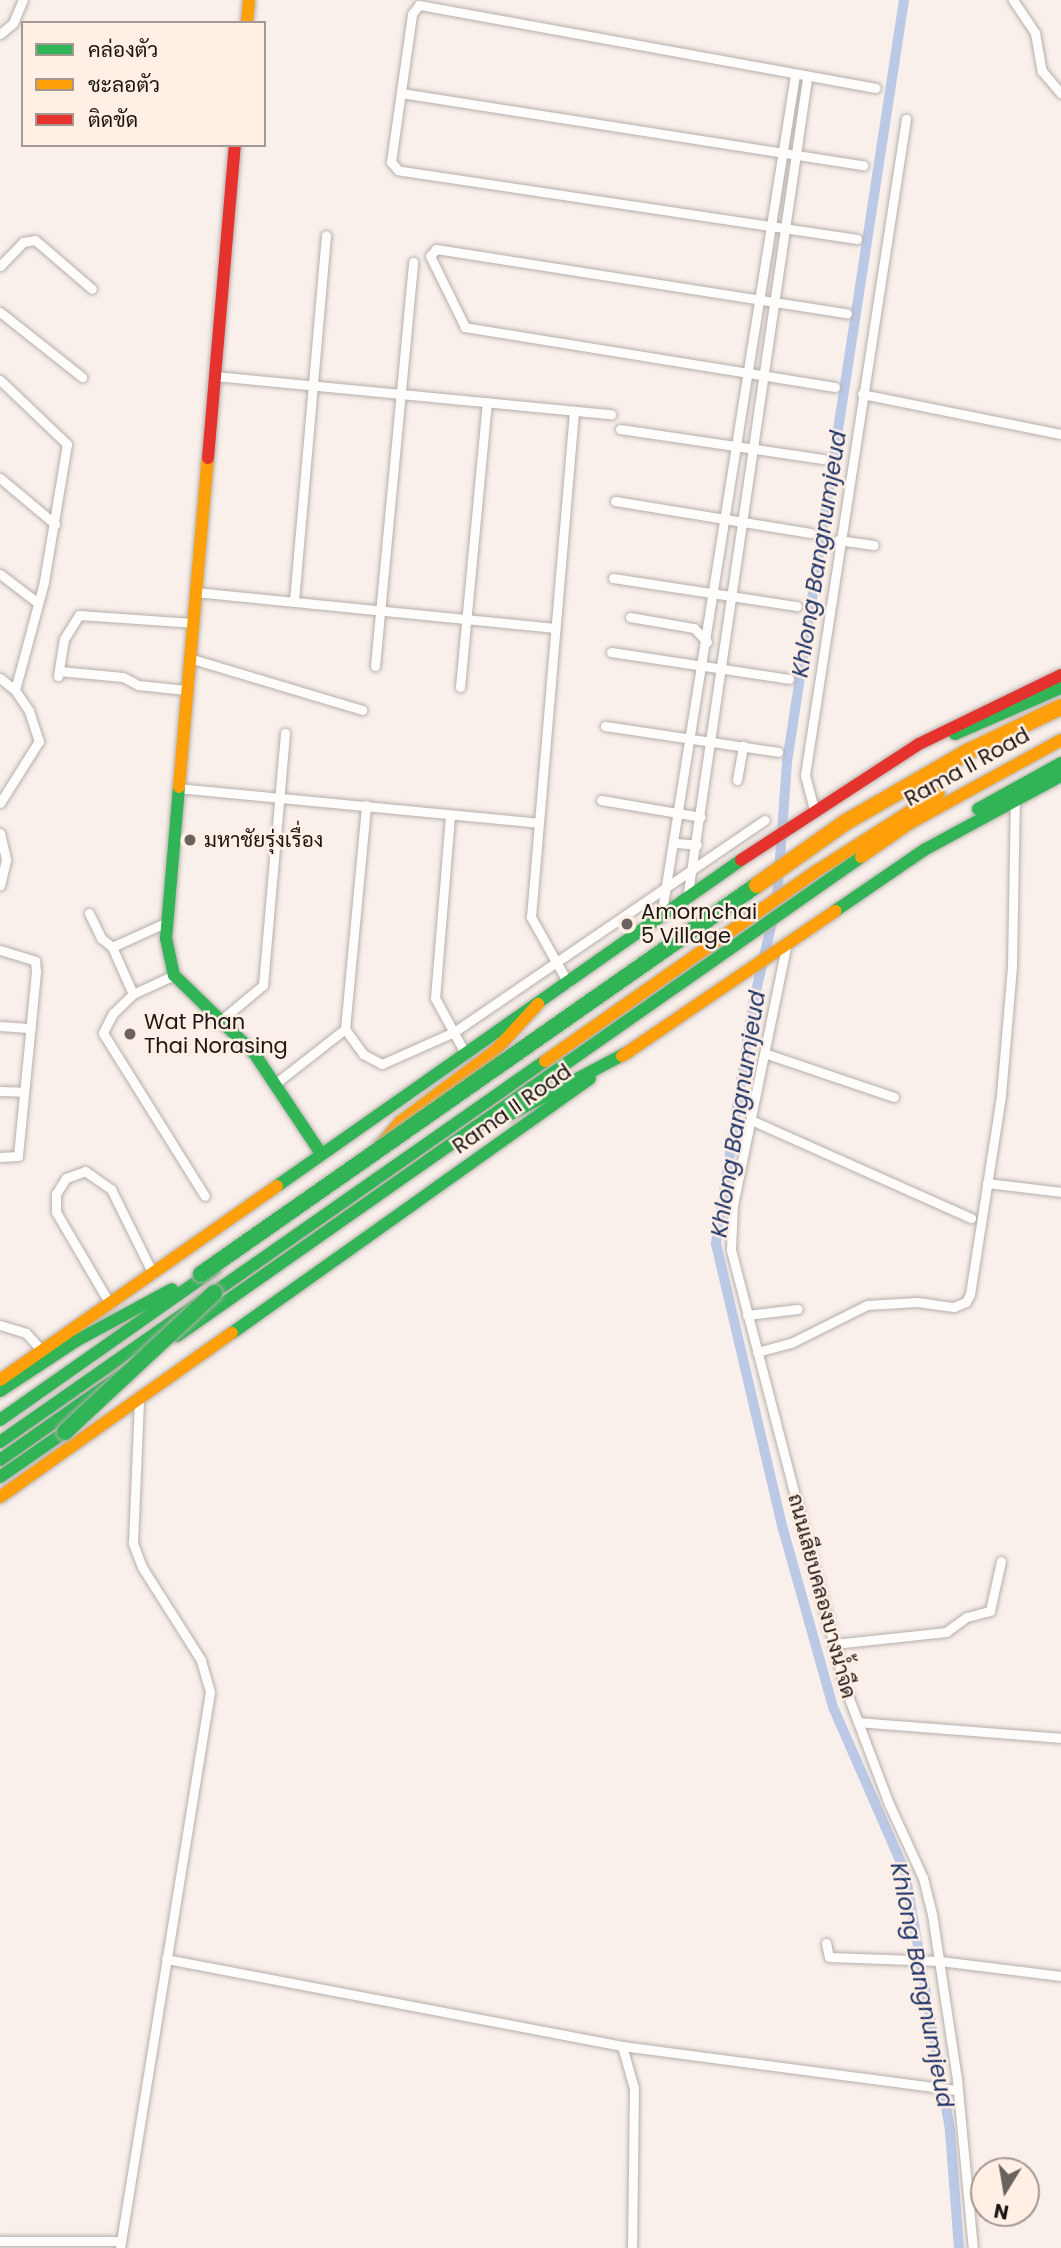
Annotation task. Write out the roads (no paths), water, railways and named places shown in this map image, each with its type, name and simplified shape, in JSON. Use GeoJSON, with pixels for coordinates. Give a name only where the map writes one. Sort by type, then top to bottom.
{"type":"FeatureCollection","features":[{"type":"Feature","properties":{"kind":"main road"},"geometry":{"type":"LineString","coordinates":[[247,21],[249,0]]}},
{"type":"Feature","properties":{"kind":"main road"},"geometry":{"type":"LineString","coordinates":[[235,147],[165,923],[174,975],[276,1083],[320,1152]]}},
{"type":"Feature","properties":{"kind":"main road","name":"Rama II Road"},"geometry":{"type":"LineString","coordinates":[[0,1380],[153,1274],[320,1152],[538,1004],[807,813],[881,766],[1061,675]]}},
{"type":"Feature","properties":{"kind":"main road"},"geometry":{"type":"LineString","coordinates":[[881,766],[1061,688]]}},
{"type":"Feature","properties":{"kind":"main road"},"geometry":{"type":"LineString","coordinates":[[0,1417],[201,1273],[846,822],[948,762],[1061,706]]}},
{"type":"Feature","properties":{"kind":"main road","name":"Rama II Road"},"geometry":{"type":"LineString","coordinates":[[0,1417],[377,1156],[792,863],[873,809],[1061,706]]}},
{"type":"Feature","properties":{"kind":"main road"},"geometry":{"type":"LineString","coordinates":[[0,1442],[861,840],[954,784],[1061,731]]}},
{"type":"Feature","properties":{"kind":"main road","name":"Rama II Road"},"geometry":{"type":"LineString","coordinates":[[0,1460],[910,823],[1061,740]]}},
{"type":"Feature","properties":{"kind":"main road"},"geometry":{"type":"LineString","coordinates":[[924,849],[997,797],[1061,763]]}},
{"type":"Feature","properties":{"kind":"main road","name":"Rama II Road"},"geometry":{"type":"LineString","coordinates":[[0,1497],[743,971],[924,849],[1015,797],[1061,776]]}},
{"type":"Feature","properties":{"kind":"main road"},"geometry":{"type":"LineString","coordinates":[[377,1156],[383,1141],[400,1122],[495,1051],[538,1004]]}},
{"type":"Feature","properties":{"kind":"main road"},"geometry":{"type":"LineString","coordinates":[[403,1177],[628,1052]]}},
{"type":"Feature","properties":{"kind":"main road"},"geometry":{"type":"LineString","coordinates":[[0,1391],[76,1342],[201,1273]]}},
{"type":"Feature","properties":{"kind":"main road"},"geometry":{"type":"LineString","coordinates":[[0,1477],[111,1393],[214,1293]]}},
{"type":"Feature","properties":{"kind":"street"},"geometry":{"type":"LineString","coordinates":[[0,34],[13,23],[23,0]]}},
{"type":"Feature","properties":{"kind":"street"},"geometry":{"type":"LineString","coordinates":[[1013,0],[1035,33],[1042,71],[1061,94]]}},
{"type":"Feature","properties":{"kind":"street"},"geometry":{"type":"LineString","coordinates":[[857,239],[395,169],[391,162],[413,10],[425,4],[807,78],[876,88]]}},
{"type":"Feature","properties":{"kind":"street"},"geometry":{"type":"LineString","coordinates":[[660,919],[676,843],[795,75]]}},
{"type":"Feature","properties":{"kind":"street"},"geometry":{"type":"LineString","coordinates":[[687,899],[807,78]]}},
{"type":"Feature","properties":{"kind":"street"},"geometry":{"type":"LineString","coordinates":[[401,93],[863,165]]}},
{"type":"Feature","properties":{"kind":"street"},"geometry":{"type":"LineString","coordinates":[[807,813],[804,775],[838,540],[906,119]]}},
{"type":"Feature","properties":{"kind":"street"},"geometry":{"type":"LineString","coordinates":[[294,601],[326,235]]}},
{"type":"Feature","properties":{"kind":"street"},"geometry":{"type":"LineString","coordinates":[[0,266],[23,242],[35,240],[92,289]]}},
{"type":"Feature","properties":{"kind":"street"},"geometry":{"type":"LineString","coordinates":[[835,387],[465,327],[430,256],[436,249],[847,313]]}},
{"type":"Feature","properties":{"kind":"street"},"geometry":{"type":"LineString","coordinates":[[375,666],[413,262]]}},
{"type":"Feature","properties":{"kind":"street"},"geometry":{"type":"LineString","coordinates":[[0,312],[82,377]]}},
{"type":"Feature","properties":{"kind":"street"},"geometry":{"type":"LineString","coordinates":[[214,376],[611,414]]}},
{"type":"Feature","properties":{"kind":"street"},"geometry":{"type":"LineString","coordinates":[[0,380],[65,438],[55,524],[15,690]]}},
{"type":"Feature","properties":{"kind":"street"},"geometry":{"type":"LineString","coordinates":[[862,394],[1061,435]]}},
{"type":"Feature","properties":{"kind":"street"},"geometry":{"type":"LineString","coordinates":[[460,687],[487,402]]}},
{"type":"Feature","properties":{"kind":"street"},"geometry":{"type":"LineString","coordinates":[[568,983],[531,917],[574,411]]}},
{"type":"Feature","properties":{"kind":"street"},"geometry":{"type":"LineString","coordinates":[[620,429],[823,459]]}},
{"type":"Feature","properties":{"kind":"street"},"geometry":{"type":"LineString","coordinates":[[0,478],[55,524]]}},
{"type":"Feature","properties":{"kind":"street"},"geometry":{"type":"LineString","coordinates":[[615,501],[810,533]]}},
{"type":"Feature","properties":{"kind":"street"},"geometry":{"type":"LineString","coordinates":[[838,540],[874,544]]}},
{"type":"Feature","properties":{"kind":"street"},"geometry":{"type":"LineString","coordinates":[[0,574],[38,603]]}},
{"type":"Feature","properties":{"kind":"street"},"geometry":{"type":"LineString","coordinates":[[613,578],[797,606]]}},
{"type":"Feature","properties":{"kind":"street"},"geometry":{"type":"LineString","coordinates":[[195,592],[468,617],[555,628]]}},
{"type":"Feature","properties":{"kind":"street"},"geometry":{"type":"LineString","coordinates":[[186,690],[138,685],[123,677],[59,674],[64,639],[79,615],[192,623]]}},
{"type":"Feature","properties":{"kind":"street"},"geometry":{"type":"LineString","coordinates":[[630,617],[694,628],[707,642]]}},
{"type":"Feature","properties":{"kind":"street"},"geometry":{"type":"LineString","coordinates":[[611,652],[789,679]]}},
{"type":"Feature","properties":{"kind":"street"},"geometry":{"type":"LineString","coordinates":[[189,658],[362,710]]}},
{"type":"Feature","properties":{"kind":"street"},"geometry":{"type":"LineString","coordinates":[[0,678],[15,690],[29,711],[39,741],[0,803]]}},
{"type":"Feature","properties":{"kind":"street"},"geometry":{"type":"LineString","coordinates":[[605,726],[778,752]]}},
{"type":"Feature","properties":{"kind":"street"},"geometry":{"type":"LineString","coordinates":[[220,1021],[263,985],[285,733]]}},
{"type":"Feature","properties":{"kind":"street"},"geometry":{"type":"LineString","coordinates":[[737,780],[743,746]]}},
{"type":"Feature","properties":{"kind":"street"},"geometry":{"type":"LineString","coordinates":[[177,788],[538,823]]}},
{"type":"Feature","properties":{"kind":"street"},"geometry":{"type":"LineString","coordinates":[[757,1352],[790,1343],[867,1305],[961,1306],[974,1282],[1012,966],[1015,797]]}},
{"type":"Feature","properties":{"kind":"street"},"geometry":{"type":"LineString","coordinates":[[601,800],[701,817]]}},
{"type":"Feature","properties":{"kind":"street"},"geometry":{"type":"LineString","coordinates":[[366,805],[345,1029],[363,1054],[382,1064],[454,1032],[558,965],[765,820]]}},
{"type":"Feature","properties":{"kind":"street"},"geometry":{"type":"LineString","coordinates":[[450,816],[435,998],[465,1054]]}},
{"type":"Feature","properties":{"kind":"street"},"geometry":{"type":"LineString","coordinates":[[0,832],[6,860],[0,885]]}},
{"type":"Feature","properties":{"kind":"street"},"geometry":{"type":"LineString","coordinates":[[676,843],[696,845]]}},
{"type":"Feature","properties":{"kind":"street"},"geometry":{"type":"LineString","coordinates":[[89,913],[101,938],[112,947],[134,994]]}},
{"type":"Feature","properties":{"kind":"street"},"geometry":{"type":"LineString","coordinates":[[112,947],[165,923]]}},
{"type":"Feature","properties":{"kind":"street","name":"ถนนเลียบคลองบางน้ำจืด"},"geometry":{"type":"LineString","coordinates":[[783,944],[766,1054],[730,1238],[747,1315],[834,1644],[858,1723],[923,1878],[956,2090],[973,2248]]}},
{"type":"Feature","properties":{"kind":"street"},"geometry":{"type":"LineString","coordinates":[[0,950],[35,961],[18,1156],[0,1157]]}},
{"type":"Feature","properties":{"kind":"street"},"geometry":{"type":"LineString","coordinates":[[174,975],[134,994],[113,1013],[104,1028],[105,1038],[205,1196]]}},
{"type":"Feature","properties":{"kind":"street"},"geometry":{"type":"LineString","coordinates":[[0,1026],[31,1028]]}},
{"type":"Feature","properties":{"kind":"street"},"geometry":{"type":"LineString","coordinates":[[276,1083],[345,1029]]}},
{"type":"Feature","properties":{"kind":"street"},"geometry":{"type":"LineString","coordinates":[[766,1054],[894,1097]]}},
{"type":"Feature","properties":{"kind":"street"},"geometry":{"type":"LineString","coordinates":[[0,1091],[23,1092]]}},
{"type":"Feature","properties":{"kind":"street"},"geometry":{"type":"LineString","coordinates":[[751,1120],[971,1218]]}},
{"type":"Feature","properties":{"kind":"street"},"geometry":{"type":"LineString","coordinates":[[110,1304],[56,1212],[56,1194],[66,1178],[85,1171],[96,1175],[111,1189],[153,1274]]}},
{"type":"Feature","properties":{"kind":"street"},"geometry":{"type":"LineString","coordinates":[[988,1182],[1061,1192]]}},
{"type":"Feature","properties":{"kind":"street"},"geometry":{"type":"LineString","coordinates":[[747,1315],[798,1309]]}},
{"type":"Feature","properties":{"kind":"street"},"geometry":{"type":"LineString","coordinates":[[0,1325],[26,1333],[42,1351]]}},
{"type":"Feature","properties":{"kind":"street"},"geometry":{"type":"LineString","coordinates":[[0,2241],[120,2245],[210,1680],[142,1567],[133,1543],[139,1400]]}},
{"type":"Feature","properties":{"kind":"street"},"geometry":{"type":"LineString","coordinates":[[834,1644],[946,1632],[967,1618],[992,1611],[1001,1561]]}},
{"type":"Feature","properties":{"kind":"street"},"geometry":{"type":"LineString","coordinates":[[858,1723],[1061,1738]]}},
{"type":"Feature","properties":{"kind":"street"},"geometry":{"type":"LineString","coordinates":[[825,1943],[829,1957],[936,1961],[1061,1976]]}},
{"type":"Feature","properties":{"kind":"street"},"geometry":{"type":"LineString","coordinates":[[166,1959],[622,2046],[956,2090]]}},
{"type":"Feature","properties":{"kind":"street"},"geometry":{"type":"LineString","coordinates":[[622,2046],[630,2066],[635,2112],[632,2248]]}},
{"type":"Feature","properties":{"kind":"waterway","name":"Khlong Bangnumjeud"},"geometry":{"type":"LineString","coordinates":[[777,899],[787,762],[904,0]]}},
{"type":"Feature","properties":{"kind":"waterway","name":"Khlong Bangnumjeud"},"geometry":{"type":"LineString","coordinates":[[773,918],[753,1004],[716,1244],[783,1529],[833,1707],[905,1872],[950,2131],[959,2248]]}},
{"type":"Feature","properties":{"kind":"place","name":"มหาชัยรุ่งเรื่อง"},"geometry":{"type":"Point","coordinates":[190,840]}},
{"type":"Feature","properties":{"kind":"place","name":"Amornchai 5 Village"},"geometry":{"type":"Point","coordinates":[627,924]}},
{"type":"Feature","properties":{"kind":"place","name":"Wat Phan Thai Norasing"},"geometry":{"type":"Point","coordinates":[130,1034]}}]}
